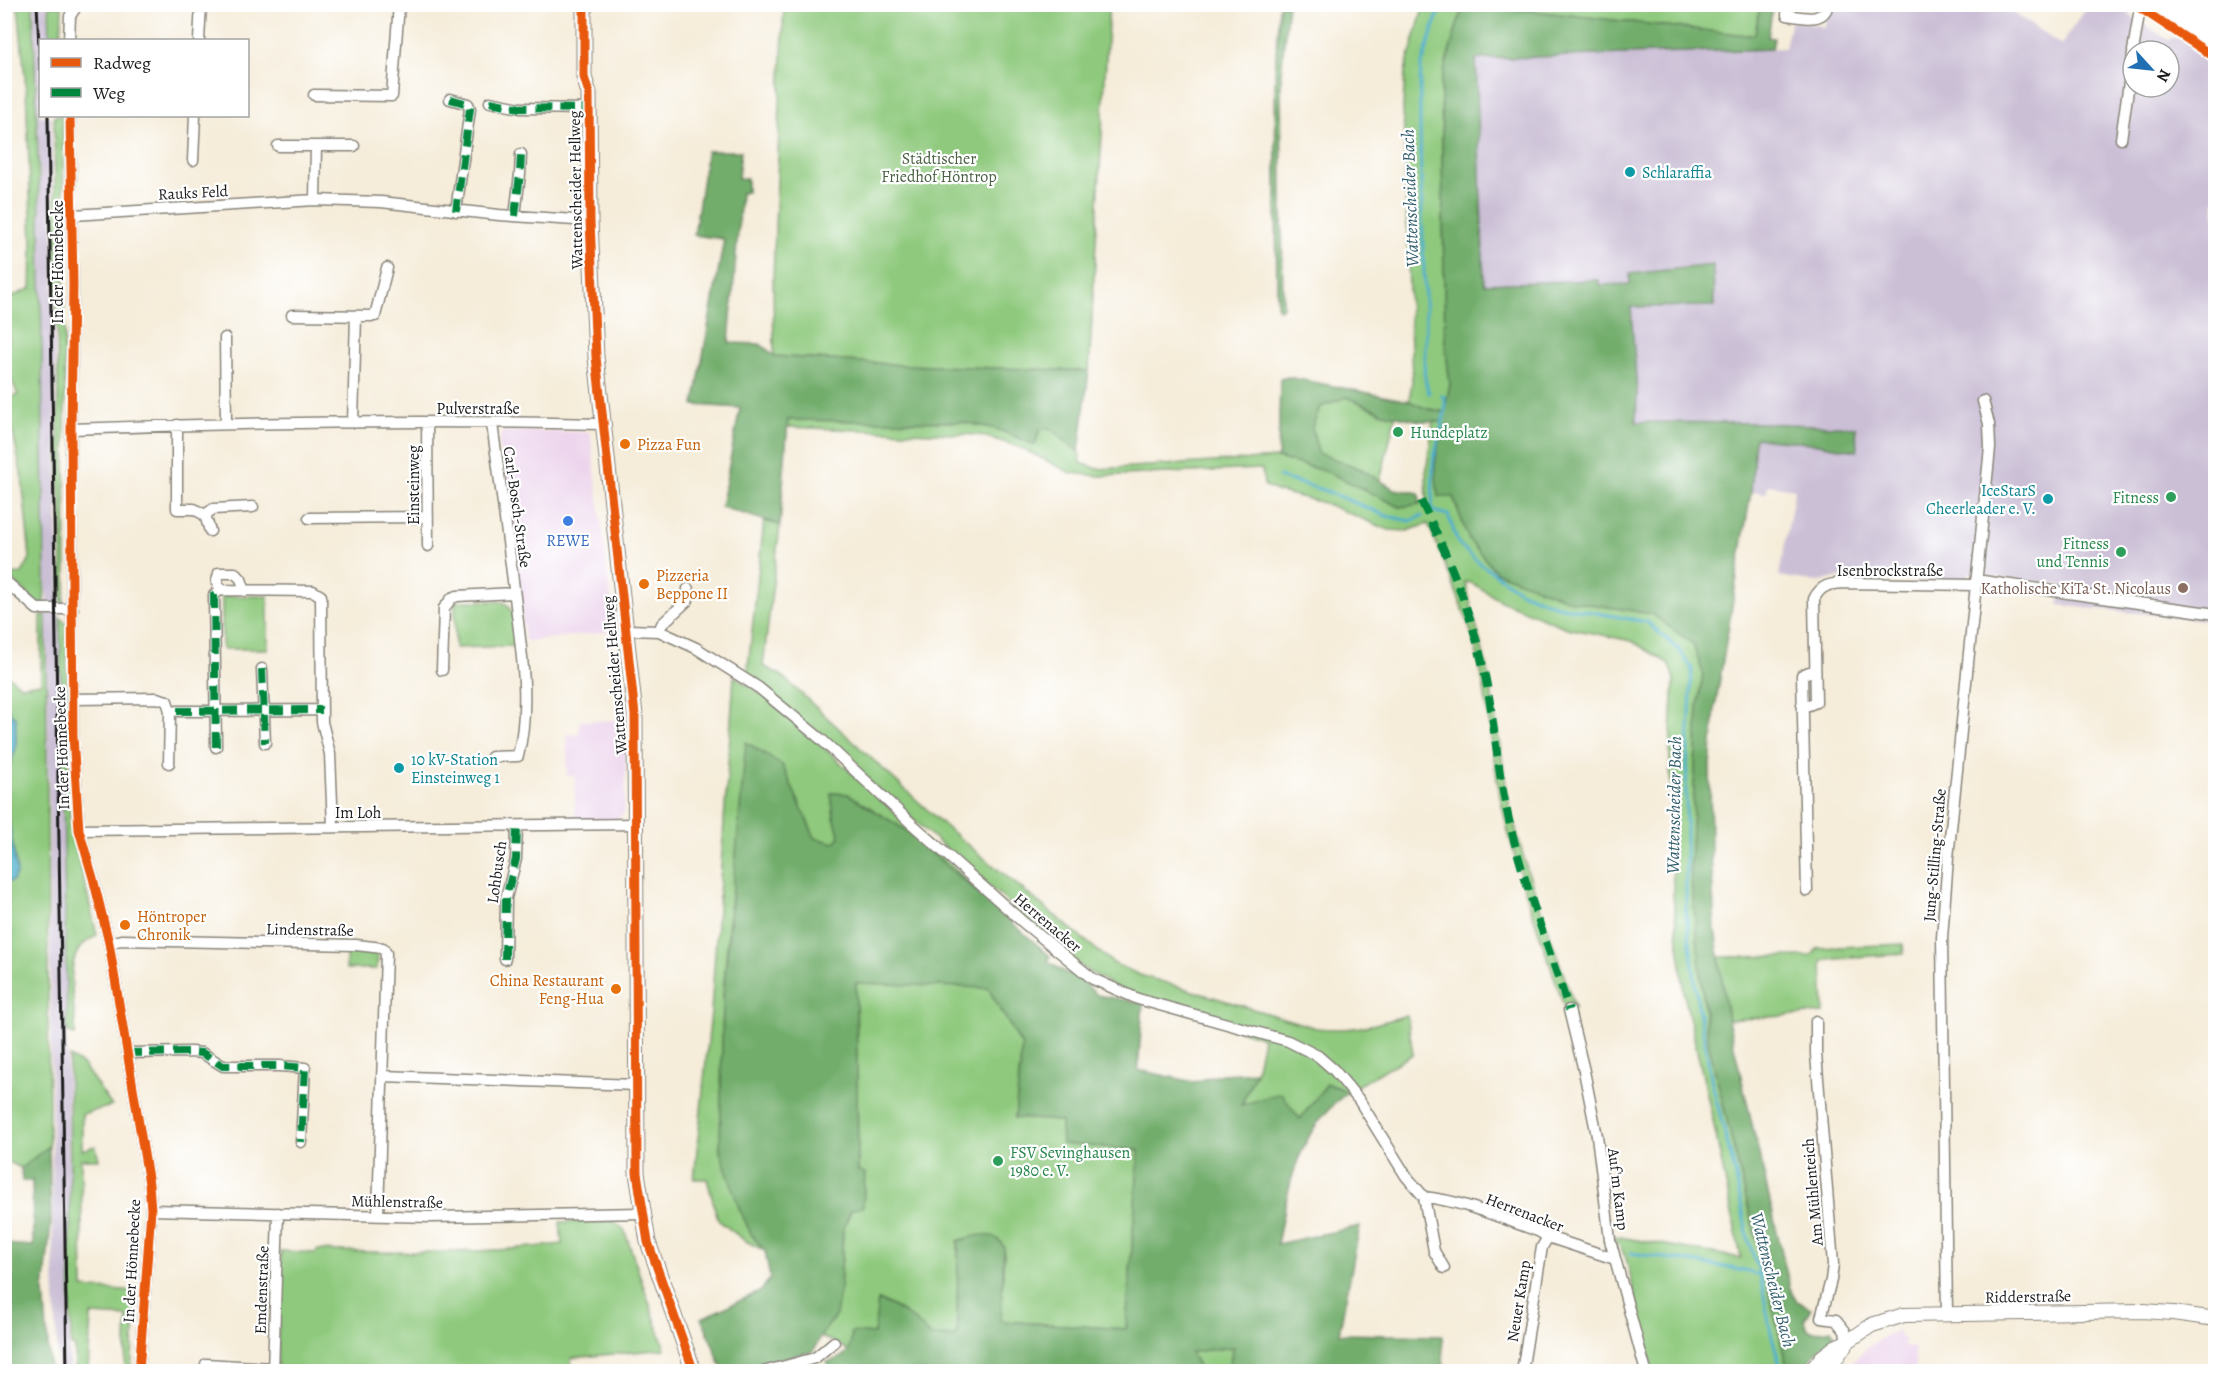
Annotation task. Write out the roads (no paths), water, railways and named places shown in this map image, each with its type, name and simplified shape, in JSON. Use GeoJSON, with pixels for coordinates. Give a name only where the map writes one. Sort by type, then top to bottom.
{"type":"FeatureCollection","features":[{"type":"Feature","properties":{"kind":"main road","name":"Wattenscheider Hellweg"},"geometry":{"type":"LineString","coordinates":[[584,4],[584,77],[589,101],[590,221],[596,357],[635,715],[637,1173],[642,1213],[657,1269],[694,1371]]}},
{"type":"Feature","properties":{"kind":"main road","name":"Wattenscheider Hellweg"},"geometry":{"type":"LineString","coordinates":[[589,101],[594,75],[594,4]]}},
{"type":"Feature","properties":{"kind":"main road"},"geometry":{"type":"LineString","coordinates":[[2153,4],[2216,46]]}},
{"type":"Feature","properties":{"kind":"main road"},"geometry":{"type":"LineString","coordinates":[[2180,4],[2216,29]]}},
{"type":"Feature","properties":{"kind":"street"},"geometry":{"type":"LineString","coordinates":[[199,39],[201,4]]}},
{"type":"Feature","properties":{"kind":"street"},"geometry":{"type":"LineString","coordinates":[[314,94],[392,96],[399,4]]}},
{"type":"Feature","properties":{"kind":"street"},"geometry":{"type":"LineString","coordinates":[[1788,4],[1787,15],[1808,18],[1823,15],[1828,4]]}},
{"type":"Feature","properties":{"kind":"street"},"geometry":{"type":"LineString","coordinates":[[2135,39],[2139,14],[2145,4]]}},
{"type":"Feature","properties":{"kind":"street"},"geometry":{"type":"LineString","coordinates":[[69,39],[68,22],[78,5]]}},
{"type":"Feature","properties":{"kind":"street"},"geometry":{"type":"LineString","coordinates":[[450,99],[464,101],[470,109],[456,211]]}},
{"type":"Feature","properties":{"kind":"street"},"geometry":{"type":"LineString","coordinates":[[2121,139],[2127,99]]}},
{"type":"Feature","properties":{"kind":"street","name":"Wattenscheider Hellweg"},"geometry":{"type":"LineString","coordinates":[[490,102],[520,108],[589,101]]}},
{"type":"Feature","properties":{"kind":"street","name":"In der Hönnebecke"},"geometry":{"type":"LineString","coordinates":[[70,117],[73,215],[71,429],[73,736],[79,830],[109,943],[145,1155],[151,1210],[139,1371]]}},
{"type":"Feature","properties":{"kind":"street"},"geometry":{"type":"LineString","coordinates":[[193,160],[195,117]]}},
{"type":"Feature","properties":{"kind":"street"},"geometry":{"type":"LineString","coordinates":[[278,146],[354,146]]}},
{"type":"Feature","properties":{"kind":"street"},"geometry":{"type":"LineString","coordinates":[[315,200],[316,146]]}},
{"type":"Feature","properties":{"kind":"street"},"geometry":{"type":"LineString","coordinates":[[515,216],[520,154]]}},
{"type":"Feature","properties":{"kind":"street","name":"Rauks Feld"},"geometry":{"type":"LineString","coordinates":[[73,215],[315,200],[381,202],[456,211],[590,221]]}},
{"type":"Feature","properties":{"kind":"street"},"geometry":{"type":"LineString","coordinates":[[292,315],[375,316],[387,268]]}},
{"type":"Feature","properties":{"kind":"street"},"geometry":{"type":"LineString","coordinates":[[353,422],[356,316]]}},
{"type":"Feature","properties":{"kind":"street"},"geometry":{"type":"LineString","coordinates":[[225,338],[226,423]]}},
{"type":"Feature","properties":{"kind":"street","name":"Jung-Stilling-Straße"},"geometry":{"type":"LineString","coordinates":[[1947,1314],[1942,938],[1989,448],[1989,424],[1983,401]]}},
{"type":"Feature","properties":{"kind":"street","name":"Pulverstraße"},"geometry":{"type":"LineString","coordinates":[[71,429],[226,423],[602,424]]}},
{"type":"Feature","properties":{"kind":"street","name":"Einsteinweg"},"geometry":{"type":"LineString","coordinates":[[427,423],[428,546]]}},
{"type":"Feature","properties":{"kind":"street","name":"Carl-Bosch-Straße"},"geometry":{"type":"LineString","coordinates":[[492,424],[526,697],[524,733],[518,756],[492,758]]}},
{"type":"Feature","properties":{"kind":"street"},"geometry":{"type":"LineString","coordinates":[[177,425],[177,509],[194,509],[205,515],[210,531]]}},
{"type":"Feature","properties":{"kind":"street"},"geometry":{"type":"LineString","coordinates":[[205,515],[213,509],[253,507]]}},
{"type":"Feature","properties":{"kind":"street"},"geometry":{"type":"LineString","coordinates":[[309,518],[428,517]]}},
{"type":"Feature","properties":{"kind":"street"},"geometry":{"type":"LineString","coordinates":[[220,590],[217,582],[219,573],[234,573],[241,579],[245,591]]}},
{"type":"Feature","properties":{"kind":"street"},"geometry":{"type":"LineString","coordinates":[[4,580],[38,609],[73,609]]}},
{"type":"Feature","properties":{"kind":"street","name":"Isenbrockstraße"},"geometry":{"type":"LineString","coordinates":[[1807,891],[1802,675],[1809,672],[1815,673],[1814,599],[1824,586],[1976,583],[2216,614]]}},
{"type":"Feature","properties":{"kind":"street"},"geometry":{"type":"LineString","coordinates":[[659,631],[662,624],[688,600],[688,589]]}},
{"type":"Feature","properties":{"kind":"street"},"geometry":{"type":"LineString","coordinates":[[216,747],[214,595],[220,590],[313,591],[321,596],[322,722],[330,754],[333,827]]}},
{"type":"Feature","properties":{"kind":"street","name":"Carl-Bosch-Straße"},"geometry":{"type":"LineString","coordinates":[[442,670],[444,608],[452,598],[514,593]]}},
{"type":"Feature","properties":{"kind":"street","name":"Herrenacker"},"geometry":{"type":"LineString","coordinates":[[627,630],[659,631],[696,648],[762,690],[822,740],[911,823],[1024,922],[1093,979],[1138,999],[1288,1041],[1318,1056],[1334,1070],[1359,1100],[1400,1166],[1424,1197],[1434,1251],[1444,1268]]}},
{"type":"Feature","properties":{"kind":"street"},"geometry":{"type":"LineString","coordinates":[[262,669],[265,743]]}},
{"type":"Feature","properties":{"kind":"street"},"geometry":{"type":"LineString","coordinates":[[73,699],[158,698],[167,701],[170,711],[169,763]]}},
{"type":"Feature","properties":{"kind":"street"},"geometry":{"type":"LineString","coordinates":[[177,711],[322,710]]}},
{"type":"Feature","properties":{"kind":"street","name":"Im Loh"},"geometry":{"type":"LineString","coordinates":[[79,830],[636,824]]}},
{"type":"Feature","properties":{"kind":"street","name":"Lohbusch"},"geometry":{"type":"LineString","coordinates":[[505,959],[506,898],[516,859],[517,826]]}},
{"type":"Feature","properties":{"kind":"street","name":"Lindenstraße"},"geometry":{"type":"LineString","coordinates":[[109,943],[121,940],[356,945],[383,948],[386,953],[378,1215]]}},
{"type":"Feature","properties":{"kind":"street","name":"Auf'm Kamp"},"geometry":{"type":"LineString","coordinates":[[1569,1010],[1597,1136],[1610,1240],[1646,1371]]}},
{"type":"Feature","properties":{"kind":"street","name":"Am Mühlenteich"},"geometry":{"type":"LineString","coordinates":[[1816,1021],[1816,1054],[1833,1264],[1821,1318],[1836,1320],[1845,1331],[1847,1342]]}},
{"type":"Feature","properties":{"kind":"street"},"geometry":{"type":"LineString","coordinates":[[128,1053],[191,1052],[202,1053],[223,1066],[305,1068],[301,1142]]}},
{"type":"Feature","properties":{"kind":"street"},"geometry":{"type":"LineString","coordinates":[[382,1076],[636,1084]]}},
{"type":"Feature","properties":{"kind":"street","name":"Herrenacker"},"geometry":{"type":"LineString","coordinates":[[1424,1197],[1443,1199],[1465,1206],[1615,1259]]}},
{"type":"Feature","properties":{"kind":"street","name":"Mühlenstraße"},"geometry":{"type":"LineString","coordinates":[[151,1210],[467,1217],[642,1213]]}},
{"type":"Feature","properties":{"kind":"street","name":"Emdenstraße"},"geometry":{"type":"LineString","coordinates":[[206,1364],[273,1370],[279,1213]]}},
{"type":"Feature","properties":{"kind":"street","name":"Neuer Kamp"},"geometry":{"type":"LineString","coordinates":[[1522,1371],[1542,1247],[1548,1237]]}},
{"type":"Feature","properties":{"kind":"street","name":"Ridderstraße"},"geometry":{"type":"LineString","coordinates":[[1810,1371],[1835,1347],[1847,1342],[1872,1325],[1888,1319],[1915,1314],[2143,1311],[2216,1319]]}},
{"type":"Feature","properties":{"kind":"street"},"geometry":{"type":"LineString","coordinates":[[763,1371],[815,1358],[834,1342]]}},
{"type":"Feature","properties":{"kind":"street","name":"Ridderstraße"},"geometry":{"type":"LineString","coordinates":[[1827,1371],[1847,1342]]}},
{"type":"Feature","properties":{"kind":"water"},"geometry":{"type":"Polygon","coordinates":[[[4,705],[16,719],[16,749],[6,775],[6,803],[17,872],[13,881],[5,883],[4,705]]]}},
{"type":"Feature","properties":{"kind":"waterway","name":"Wattenscheider Bach"},"geometry":{"type":"LineString","coordinates":[[1429,393],[1424,367],[1426,321],[1420,86],[1421,67],[1441,4]]}},
{"type":"Feature","properties":{"kind":"waterway","name":"Wattenscheider Bach"},"geometry":{"type":"LineString","coordinates":[[1441,396],[1445,397],[1445,412],[1433,462],[1432,511],[1448,515],[1458,543],[1478,562],[1521,592],[1557,606],[1647,622],[1679,650],[1692,669],[1686,788],[1686,912],[1698,1005],[1712,1083],[1782,1372]]}},
{"type":"Feature","properties":{"kind":"waterway"},"geometry":{"type":"LineString","coordinates":[[1279,477],[1326,491],[1387,516],[1410,521],[1422,516]]}},
{"type":"Feature","properties":{"kind":"waterway"},"geometry":{"type":"LineString","coordinates":[[1631,1253],[1731,1268],[1760,1275]]}},
{"type":"Feature","properties":{"kind":"railway"},"geometry":{"type":"LineString","coordinates":[[37,4],[39,47]]}},
{"type":"Feature","properties":{"kind":"railway"},"geometry":{"type":"LineString","coordinates":[[48,117],[67,1372]]}},
{"type":"Feature","properties":{"kind":"place","name":"Schlaraffia"},"geometry":{"type":"Point","coordinates":[1630,172]}},
{"type":"Feature","properties":{"kind":"place","name":"Hundeplatz"},"geometry":{"type":"Point","coordinates":[1398,432]}},
{"type":"Feature","properties":{"kind":"place","name":"Pizza Fun"},"geometry":{"type":"Point","coordinates":[625,444]}},
{"type":"Feature","properties":{"kind":"place","name":"Fitness"},"geometry":{"type":"Point","coordinates":[2171,497]}},
{"type":"Feature","properties":{"kind":"place","name":"IceStarS Cheerleader e. V."},"geometry":{"type":"Point","coordinates":[2048,499]}},
{"type":"Feature","properties":{"kind":"place","name":"REWE"},"geometry":{"type":"Point","coordinates":[568,521]}},
{"type":"Feature","properties":{"kind":"place","name":"Fitness und Tennis"},"geometry":{"type":"Point","coordinates":[2121,552]}},
{"type":"Feature","properties":{"kind":"place","name":"Pizzeria Beppone II"},"geometry":{"type":"Point","coordinates":[644,584]}},
{"type":"Feature","properties":{"kind":"place","name":"Katholische KiTa St. Nicolaus"},"geometry":{"type":"Point","coordinates":[2183,588]}},
{"type":"Feature","properties":{"kind":"place","name":"10 kV-Station Einsteinweg 1"},"geometry":{"type":"Point","coordinates":[399,768]}},
{"type":"Feature","properties":{"kind":"place","name":"Höntroper Chronik"},"geometry":{"type":"Point","coordinates":[125,925]}},
{"type":"Feature","properties":{"kind":"place","name":"China Restaurant Feng-Hua"},"geometry":{"type":"Point","coordinates":[616,989]}},
{"type":"Feature","properties":{"kind":"place","name":"FSV Sevinghausen 1980 e. V."},"geometry":{"type":"Point","coordinates":[998,1161]}},
{"type":"Feature","properties":{"kind":"park label","name":"Städtischer Friedhof Höntrop"},"geometry":{"type":"Point","coordinates":[939,167]}}]}
